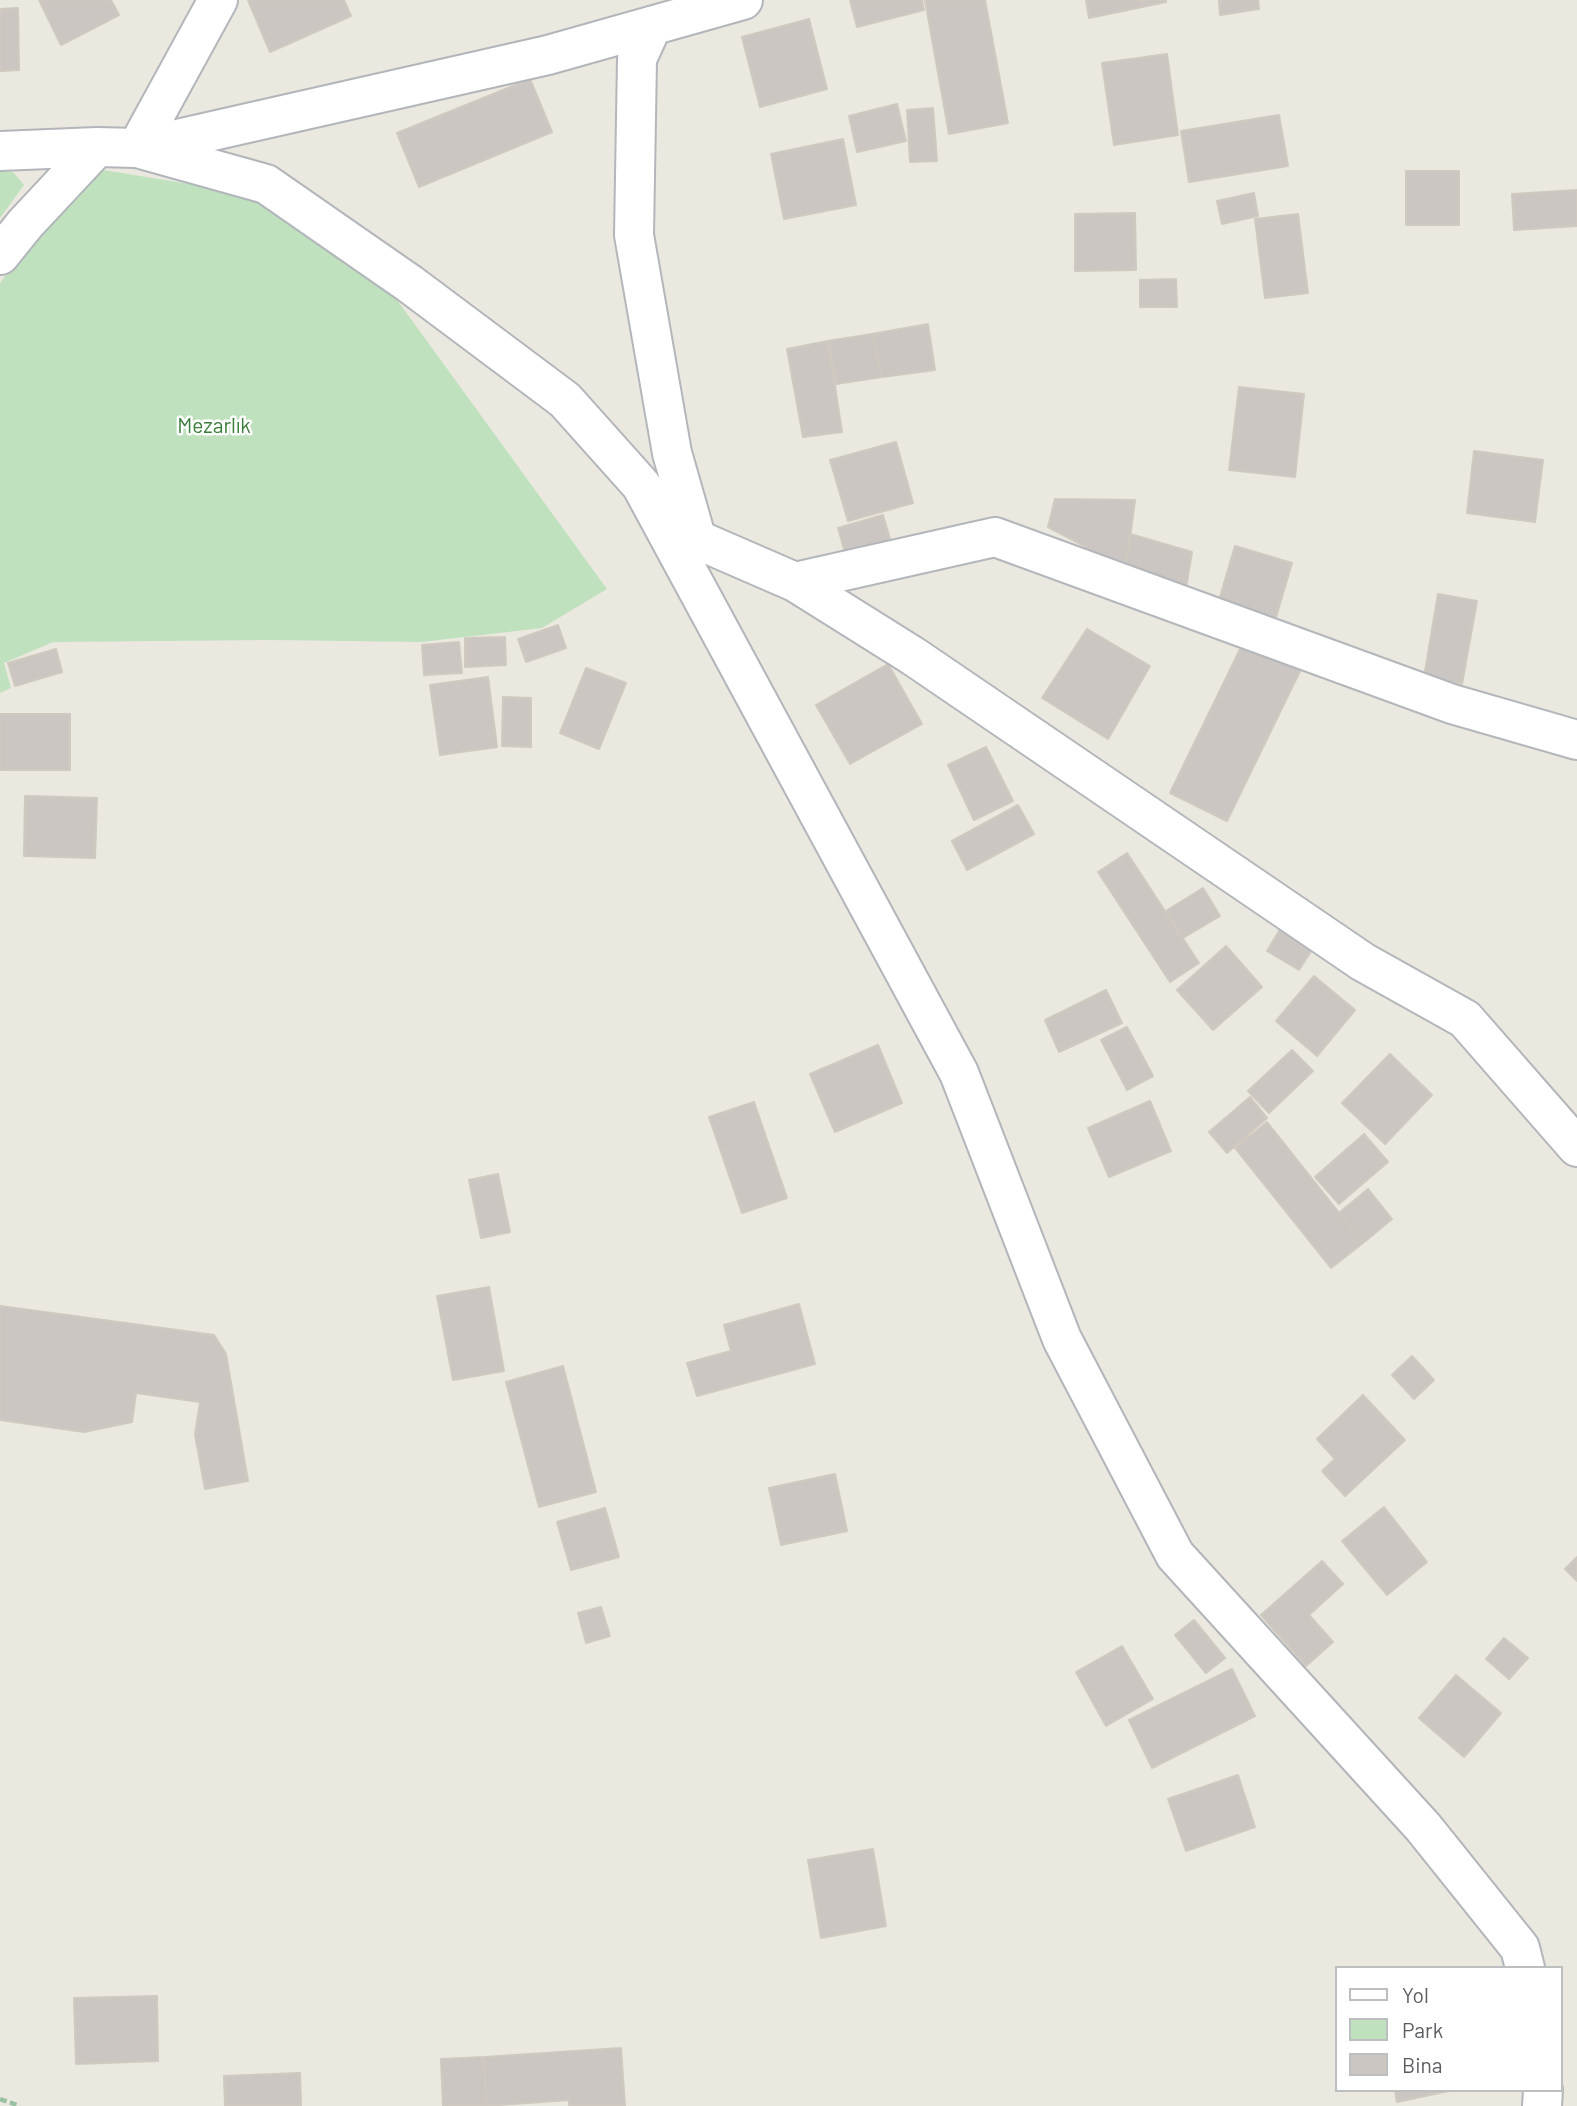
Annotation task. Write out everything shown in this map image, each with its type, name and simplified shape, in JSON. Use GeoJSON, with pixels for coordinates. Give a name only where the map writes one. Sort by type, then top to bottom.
{"type":"FeatureCollection","features":[{"type":"Feature","properties":{"kind":"street"},"geometry":{"type":"LineString","coordinates":[[137,148],[219,0]]}},
{"type":"Feature","properties":{"kind":"street"},"geometry":{"type":"LineString","coordinates":[[137,148],[548,55],[743,0]]}},
{"type":"Feature","properties":{"kind":"street"},"geometry":{"type":"LineString","coordinates":[[652,26],[637,59],[634,235],[672,453],[696,539]]}},
{"type":"Feature","properties":{"kind":"street"},"geometry":{"type":"LineString","coordinates":[[0,255],[25,224],[97,147]]}},
{"type":"Feature","properties":{"kind":"street"},"geometry":{"type":"LineString","coordinates":[[0,151],[137,148],[266,184],[410,284],[565,400],[641,485],[696,539],[795,582],[913,656],[1363,962],[1465,1019],[1577,1147]]}},
{"type":"Feature","properties":{"kind":"street"},"geometry":{"type":"LineString","coordinates":[[641,485],[959,1073],[1062,1339],[1175,1555],[1423,1827],[1520,1948],[1524,1966]]}},
{"type":"Feature","properties":{"kind":"street"},"geometry":{"type":"LineString","coordinates":[[795,582],[995,537],[1452,704],[1577,740]]}},
{"type":"Feature","properties":{"kind":"path"},"geometry":{"type":"LineString","coordinates":[[0,2099],[20,2106]]}},
{"type":"Feature","properties":{"kind":"green space","name":"Mezarlık"},"geometry":{"type":"Polygon","coordinates":[[[103,170],[239,192],[349,254],[392,293],[607,589],[542,628],[421,642],[53,642],[4,663],[11,688],[0,693],[0,283],[34,236],[103,170]]]}},
{"type":"Feature","properties":{"kind":"green space"},"geometry":{"type":"Polygon","coordinates":[[[0,172],[13,172],[24,185],[0,218],[0,172]]]}},
{"type":"Feature","properties":{"kind":"building"},"geometry":{"type":"Polygon","coordinates":[[[39,0],[111,0],[119,15],[61,45],[39,0]]]}},
{"type":"Feature","properties":{"kind":"building"},"geometry":{"type":"Polygon","coordinates":[[[248,0],[344,0],[351,16],[270,52],[248,0]]]}},
{"type":"Feature","properties":{"kind":"building"},"geometry":{"type":"Polygon","coordinates":[[[850,0],[922,0],[924,10],[857,27],[850,0]]]}},
{"type":"Feature","properties":{"kind":"building"},"geometry":{"type":"Polygon","coordinates":[[[925,0],[985,0],[1008,123],[949,134],[925,0]]]}},
{"type":"Feature","properties":{"kind":"building"},"geometry":{"type":"Polygon","coordinates":[[[1086,0],[1166,0],[1166,2],[1089,18],[1086,0]]]}},
{"type":"Feature","properties":{"kind":"building"},"geometry":{"type":"Polygon","coordinates":[[[1219,0],[1258,0],[1259,9],[1220,15],[1219,0]]]}},
{"type":"Feature","properties":{"kind":"building"},"geometry":{"type":"Polygon","coordinates":[[[18,8],[19,70],[0,71],[0,9],[18,8]]]}},
{"type":"Feature","properties":{"kind":"building"},"geometry":{"type":"Polygon","coordinates":[[[809,19],[827,89],[760,107],[742,37],[809,19]]]}},
{"type":"Feature","properties":{"kind":"building"},"geometry":{"type":"Polygon","coordinates":[[[1167,54],[1178,135],[1114,145],[1102,63],[1167,54]]]}},
{"type":"Feature","properties":{"kind":"building"},"geometry":{"type":"Polygon","coordinates":[[[530,79],[552,132],[419,187],[397,133],[530,79]]]}},
{"type":"Feature","properties":{"kind":"building"},"geometry":{"type":"Polygon","coordinates":[[[897,104],[906,141],[857,152],[849,116],[897,104]]]}},
{"type":"Feature","properties":{"kind":"building"},"geometry":{"type":"Polygon","coordinates":[[[933,108],[937,161],[910,162],[907,110],[933,108]]]}},
{"type":"Feature","properties":{"kind":"building"},"geometry":{"type":"Polygon","coordinates":[[[1279,115],[1288,166],[1189,182],[1181,131],[1279,115]]]}},
{"type":"Feature","properties":{"kind":"building"},"geometry":{"type":"Polygon","coordinates":[[[843,139],[856,205],[784,219],[771,154],[843,139]]]}},
{"type":"Feature","properties":{"kind":"building"},"geometry":{"type":"Polygon","coordinates":[[[1406,171],[1459,171],[1459,225],[1406,225],[1406,171]]]}},
{"type":"Feature","properties":{"kind":"building"},"geometry":{"type":"Polygon","coordinates":[[[1577,190],[1577,226],[1514,230],[1512,194],[1577,190]]]}},
{"type":"Feature","properties":{"kind":"building"},"geometry":{"type":"Polygon","coordinates":[[[1254,193],[1258,216],[1222,224],[1217,201],[1254,193]]]}},
{"type":"Feature","properties":{"kind":"building"},"geometry":{"type":"Polygon","coordinates":[[[1135,213],[1136,270],[1075,271],[1075,214],[1135,213]]]}},
{"type":"Feature","properties":{"kind":"building"},"geometry":{"type":"Polygon","coordinates":[[[1298,214],[1308,293],[1265,298],[1255,219],[1298,214]]]}},
{"type":"Feature","properties":{"kind":"building"},"geometry":{"type":"Polygon","coordinates":[[[1176,279],[1177,307],[1140,307],[1140,280],[1176,279]]]}},
{"type":"Feature","properties":{"kind":"building"},"geometry":{"type":"Polygon","coordinates":[[[928,324],[935,370],[882,377],[872,334],[928,324]]]}},
{"type":"Feature","properties":{"kind":"building"},"geometry":{"type":"Polygon","coordinates":[[[872,334],[882,377],[836,384],[828,341],[872,334]]]}},
{"type":"Feature","properties":{"kind":"building"},"geometry":{"type":"Polygon","coordinates":[[[828,341],[842,432],[803,437],[787,349],[828,341]]]}},
{"type":"Feature","properties":{"kind":"building"},"geometry":{"type":"Polygon","coordinates":[[[1239,387],[1304,394],[1295,477],[1229,470],[1239,387]]]}},
{"type":"Feature","properties":{"kind":"building"},"geometry":{"type":"Polygon","coordinates":[[[896,442],[913,503],[848,521],[830,460],[896,442]]]}},
{"type":"Feature","properties":{"kind":"building"},"geometry":{"type":"Polygon","coordinates":[[[1474,451],[1543,460],[1535,522],[1467,513],[1474,451]]]}},
{"type":"Feature","properties":{"kind":"building"},"geometry":{"type":"Polygon","coordinates":[[[1055,499],[1135,500],[1126,568],[1048,527],[1055,499]]]}},
{"type":"Feature","properties":{"kind":"building"},"geometry":{"type":"Polygon","coordinates":[[[883,515],[893,549],[848,563],[838,528],[883,515]]]}},
{"type":"Feature","properties":{"kind":"building"},"geometry":{"type":"Polygon","coordinates":[[[1130,534],[1192,552],[1186,588],[1126,568],[1130,534]]]}},
{"type":"Feature","properties":{"kind":"building"},"geometry":{"type":"Polygon","coordinates":[[[1235,546],[1292,563],[1274,624],[1217,607],[1235,546]]]}},
{"type":"Feature","properties":{"kind":"building"},"geometry":{"type":"Polygon","coordinates":[[[1438,594],[1477,601],[1462,684],[1424,677],[1438,594]]]}},
{"type":"Feature","properties":{"kind":"building"},"geometry":{"type":"Polygon","coordinates":[[[558,625],[566,648],[526,662],[518,639],[558,625]]]}},
{"type":"Feature","properties":{"kind":"building"},"geometry":{"type":"Polygon","coordinates":[[[1087,629],[1150,666],[1108,739],[1042,698],[1087,629]]]}},
{"type":"Feature","properties":{"kind":"building"},"geometry":{"type":"Polygon","coordinates":[[[505,637],[506,665],[465,667],[465,638],[505,637]]]}},
{"type":"Feature","properties":{"kind":"building"},"geometry":{"type":"Polygon","coordinates":[[[1245,639],[1302,667],[1227,821],[1170,793],[1245,639]]]}},
{"type":"Feature","properties":{"kind":"building"},"geometry":{"type":"Polygon","coordinates":[[[459,642],[462,673],[424,675],[422,645],[459,642]]]}},
{"type":"Feature","properties":{"kind":"building"},"geometry":{"type":"Polygon","coordinates":[[[56,649],[62,672],[15,686],[8,663],[56,649]]]}},
{"type":"Feature","properties":{"kind":"building"},"geometry":{"type":"Polygon","coordinates":[[[888,664],[922,724],[850,764],[816,705],[888,664]]]}},
{"type":"Feature","properties":{"kind":"building"},"geometry":{"type":"Polygon","coordinates":[[[586,668],[626,683],[599,749],[560,733],[586,668]]]}},
{"type":"Feature","properties":{"kind":"building"},"geometry":{"type":"Polygon","coordinates":[[[488,677],[497,747],[440,755],[430,685],[488,677]]]}},
{"type":"Feature","properties":{"kind":"building"},"geometry":{"type":"Polygon","coordinates":[[[503,697],[531,698],[531,747],[502,746],[503,697]]]}},
{"type":"Feature","properties":{"kind":"building"},"geometry":{"type":"Polygon","coordinates":[[[0,714],[70,714],[70,770],[0,770],[0,714]]]}},
{"type":"Feature","properties":{"kind":"building"},"geometry":{"type":"Polygon","coordinates":[[[986,747],[1013,801],[974,820],[948,765],[986,747]]]}},
{"type":"Feature","properties":{"kind":"building"},"geometry":{"type":"Polygon","coordinates":[[[25,796],[97,798],[95,858],[24,856],[25,796]]]}},
{"type":"Feature","properties":{"kind":"building"},"geometry":{"type":"Polygon","coordinates":[[[1018,805],[1034,834],[967,870],[952,841],[1018,805]]]}},
{"type":"Feature","properties":{"kind":"building"},"geometry":{"type":"Polygon","coordinates":[[[1127,853],[1199,963],[1170,982],[1098,872],[1127,853]]]}},
{"type":"Feature","properties":{"kind":"building"},"geometry":{"type":"Polygon","coordinates":[[[1203,888],[1220,916],[1183,938],[1166,911],[1203,888]]]}},
{"type":"Feature","properties":{"kind":"building"},"geometry":{"type":"Polygon","coordinates":[[[1281,928],[1313,948],[1299,970],[1267,951],[1281,928]]]}},
{"type":"Feature","properties":{"kind":"building"},"geometry":{"type":"Polygon","coordinates":[[[1226,946],[1262,987],[1213,1030],[1177,990],[1226,946]]]}},
{"type":"Feature","properties":{"kind":"building"},"geometry":{"type":"Polygon","coordinates":[[[1314,976],[1355,1010],[1317,1056],[1276,1021],[1314,976]]]}},
{"type":"Feature","properties":{"kind":"building"},"geometry":{"type":"Polygon","coordinates":[[[1106,990],[1122,1023],[1059,1052],[1045,1020],[1106,990]]]}},
{"type":"Feature","properties":{"kind":"building"},"geometry":{"type":"Polygon","coordinates":[[[1127,1027],[1153,1076],[1127,1090],[1101,1040],[1127,1027]]]}},
{"type":"Feature","properties":{"kind":"building"},"geometry":{"type":"Polygon","coordinates":[[[878,1045],[902,1103],[835,1132],[810,1074],[878,1045]]]}},
{"type":"Feature","properties":{"kind":"building"},"geometry":{"type":"Polygon","coordinates":[[[1292,1050],[1313,1071],[1269,1113],[1248,1091],[1292,1050]]]}},
{"type":"Feature","properties":{"kind":"building"},"geometry":{"type":"Polygon","coordinates":[[[1390,1054],[1432,1095],[1385,1144],[1342,1103],[1390,1054]]]}},
{"type":"Feature","properties":{"kind":"building"},"geometry":{"type":"Polygon","coordinates":[[[1250,1097],[1267,1118],[1227,1153],[1209,1132],[1250,1097]]]}},
{"type":"Feature","properties":{"kind":"building"},"geometry":{"type":"Polygon","coordinates":[[[1150,1101],[1171,1151],[1109,1177],[1088,1128],[1150,1101]]]}},
{"type":"Feature","properties":{"kind":"building"},"geometry":{"type":"Polygon","coordinates":[[[754,1102],[787,1198],[742,1213],[709,1117],[754,1102]]]}},
{"type":"Feature","properties":{"kind":"building"},"geometry":{"type":"Polygon","coordinates":[[[1267,1122],[1363,1243],[1331,1268],[1235,1148],[1267,1122]]]}},
{"type":"Feature","properties":{"kind":"building"},"geometry":{"type":"Polygon","coordinates":[[[1364,1134],[1388,1162],[1339,1204],[1315,1177],[1364,1134]]]}},
{"type":"Feature","properties":{"kind":"building"},"geometry":{"type":"Polygon","coordinates":[[[498,1174],[510,1232],[481,1238],[469,1180],[498,1174]]]}},
{"type":"Feature","properties":{"kind":"building"},"geometry":{"type":"Polygon","coordinates":[[[1368,1189],[1392,1219],[1363,1243],[1339,1213],[1368,1189]]]}},
{"type":"Feature","properties":{"kind":"building"},"geometry":{"type":"Polygon","coordinates":[[[489,1287],[504,1371],[453,1380],[437,1296],[489,1287]]]}},
{"type":"Feature","properties":{"kind":"building"},"geometry":{"type":"Polygon","coordinates":[[[799,1304],[815,1364],[697,1396],[687,1363],[731,1351],[724,1325],[799,1304]]]}},
{"type":"Feature","properties":{"kind":"building"},"geometry":{"type":"Polygon","coordinates":[[[0,1306],[214,1335],[226,1354],[248,1481],[205,1489],[195,1435],[200,1402],[136,1393],[132,1422],[84,1432],[0,1420],[0,1306]]]}},
{"type":"Feature","properties":{"kind":"building"},"geometry":{"type":"Polygon","coordinates":[[[1412,1356],[1434,1380],[1414,1399],[1392,1375],[1412,1356]]]}},
{"type":"Feature","properties":{"kind":"building"},"geometry":{"type":"Polygon","coordinates":[[[563,1366],[596,1492],[539,1507],[506,1382],[563,1366]]]}},
{"type":"Feature","properties":{"kind":"building"},"geometry":{"type":"Polygon","coordinates":[[[1363,1395],[1405,1440],[1345,1496],[1322,1471],[1335,1459],[1317,1439],[1363,1395]]]}},
{"type":"Feature","properties":{"kind":"building"},"geometry":{"type":"Polygon","coordinates":[[[835,1474],[847,1531],[781,1545],[769,1488],[835,1474]]]}},
{"type":"Feature","properties":{"kind":"building"},"geometry":{"type":"Polygon","coordinates":[[[1384,1507],[1427,1562],[1387,1595],[1342,1541],[1384,1507]]]}},
{"type":"Feature","properties":{"kind":"building"},"geometry":{"type":"Polygon","coordinates":[[[605,1508],[619,1557],[571,1570],[557,1522],[605,1508]]]}},
{"type":"Feature","properties":{"kind":"building"},"geometry":{"type":"Polygon","coordinates":[[[1577,1557],[1577,1581],[1565,1569],[1577,1557]]]}},
{"type":"Feature","properties":{"kind":"building"},"geometry":{"type":"Polygon","coordinates":[[[1322,1561],[1343,1584],[1309,1615],[1333,1642],[1306,1666],[1261,1615],[1322,1561]]]}},
{"type":"Feature","properties":{"kind":"building"},"geometry":{"type":"Polygon","coordinates":[[[601,1607],[610,1636],[586,1643],[578,1613],[601,1607]]]}},
{"type":"Feature","properties":{"kind":"building"},"geometry":{"type":"Polygon","coordinates":[[[1194,1620],[1225,1658],[1206,1673],[1175,1635],[1194,1620]]]}},
{"type":"Feature","properties":{"kind":"building"},"geometry":{"type":"Polygon","coordinates":[[[1504,1638],[1528,1658],[1509,1679],[1486,1659],[1504,1638]]]}},
{"type":"Feature","properties":{"kind":"building"},"geometry":{"type":"Polygon","coordinates":[[[1122,1646],[1153,1699],[1106,1726],[1076,1672],[1122,1646]]]}},
{"type":"Feature","properties":{"kind":"building"},"geometry":{"type":"Polygon","coordinates":[[[1232,1669],[1255,1716],[1152,1768],[1129,1720],[1232,1669]]]}},
{"type":"Feature","properties":{"kind":"building"},"geometry":{"type":"Polygon","coordinates":[[[1456,1675],[1501,1713],[1464,1757],[1419,1718],[1456,1675]]]}},
{"type":"Feature","properties":{"kind":"building"},"geometry":{"type":"Polygon","coordinates":[[[1238,1775],[1255,1827],[1186,1851],[1168,1799],[1238,1775]]]}},
{"type":"Feature","properties":{"kind":"building"},"geometry":{"type":"Polygon","coordinates":[[[873,1849],[886,1926],[821,1938],[808,1860],[873,1849]]]}},
{"type":"Feature","properties":{"kind":"building"},"geometry":{"type":"Polygon","coordinates":[[[157,1996],[158,2061],[76,2064],[74,1998],[157,1996]]]}},
{"type":"Feature","properties":{"kind":"building"},"geometry":{"type":"Polygon","coordinates":[[[621,2048],[625,2106],[569,2106],[569,2100],[486,2106],[484,2057],[621,2048]]]}},
{"type":"Feature","properties":{"kind":"building"},"geometry":{"type":"Polygon","coordinates":[[[484,2057],[486,2106],[443,2106],[441,2059],[484,2057]]]}},
{"type":"Feature","properties":{"kind":"building"},"geometry":{"type":"Polygon","coordinates":[[[300,2073],[301,2106],[225,2106],[224,2076],[300,2073]]]}},
{"type":"Feature","properties":{"kind":"building"},"geometry":{"type":"Polygon","coordinates":[[[1395,2092],[1444,2092],[1397,2102],[1395,2092]]]}}]}
